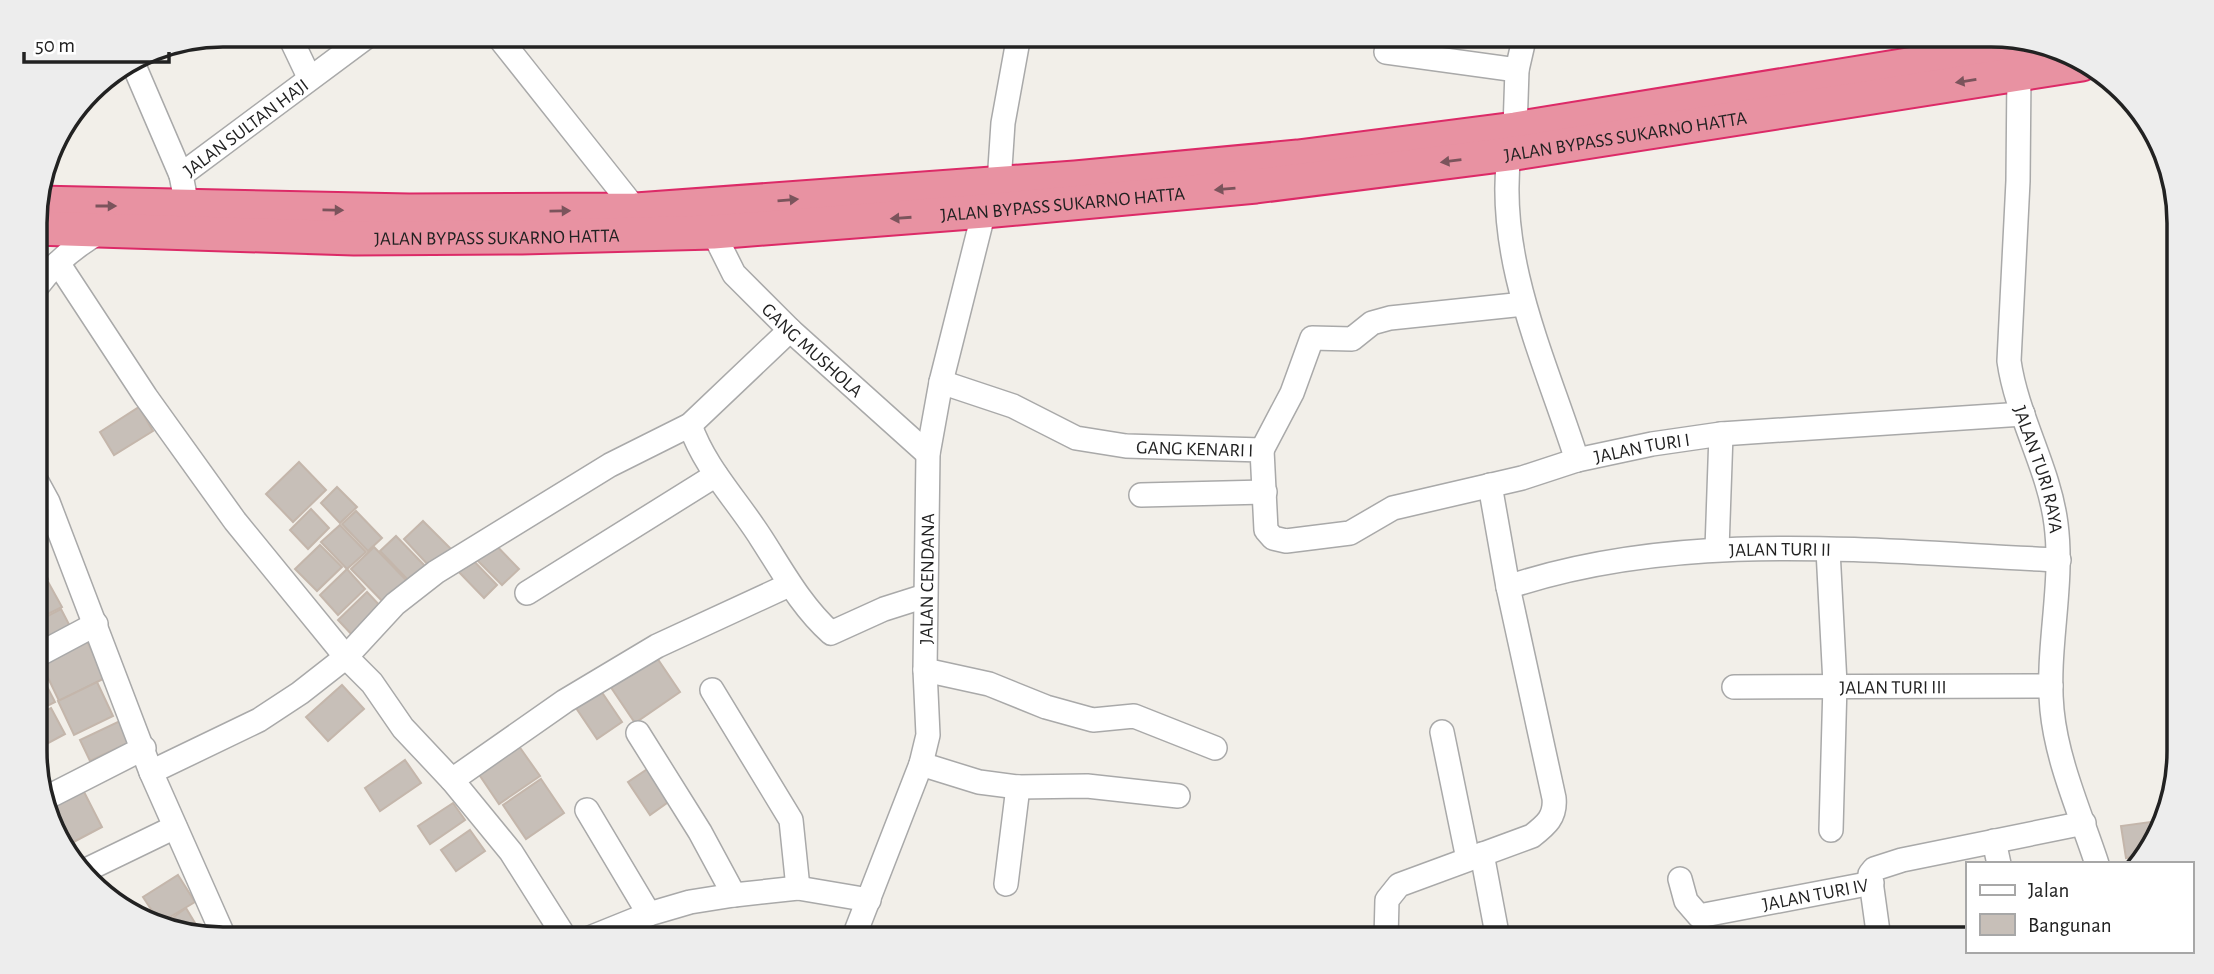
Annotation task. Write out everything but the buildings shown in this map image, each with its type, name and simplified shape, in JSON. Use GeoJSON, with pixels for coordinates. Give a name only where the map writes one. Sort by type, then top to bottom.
{"type":"FeatureCollection","features":[{"type":"Feature","properties":{"kind":"highway","name":"JALAN BYPASS SUKARNO HATTA"},"geometry":{"type":"LineString","coordinates":[[1512,141],[2010,49]]}},
{"type":"Feature","properties":{"kind":"highway","name":"JALAN BYPASS SUKARNO HATTA"},"geometry":{"type":"LineString","coordinates":[[48,229],[354,238],[713,232],[1297,157],[1512,141],[2068,66]]}},
{"type":"Feature","properties":{"kind":"highway","name":"JALAN BYPASS SUKARNO HATTA"},"geometry":{"type":"LineString","coordinates":[[49,203],[184,191],[474,212],[636,210],[992,197]]}},
{"type":"Feature","properties":{"kind":"street","name":"JALAN TURI I"},"geometry":{"type":"LineString","coordinates":[[1522,47],[1517,70],[1507,227],[1524,304],[1577,460],[1652,443],[1721,434],[2023,414]]}},
{"type":"Feature","properties":{"kind":"street"},"geometry":{"type":"LineString","coordinates":[[295,48],[309,77]]}},
{"type":"Feature","properties":{"kind":"street","name":"JALAN SULTAN HAJI"},"geometry":{"type":"LineString","coordinates":[[184,191],[309,77],[351,48]]}},
{"type":"Feature","properties":{"kind":"street"},"geometry":{"type":"LineString","coordinates":[[507,48],[636,210]]}},
{"type":"Feature","properties":{"kind":"street","name":"JALAN CENDANA"},"geometry":{"type":"LineString","coordinates":[[858,927],[921,764],[928,735],[925,596],[928,454],[941,382],[992,197],[1016,48]]}},
{"type":"Feature","properties":{"kind":"street"},"geometry":{"type":"LineString","coordinates":[[1386,52],[1517,70]]}},
{"type":"Feature","properties":{"kind":"street"},"geometry":{"type":"LineString","coordinates":[[136,71],[184,191]]}},
{"type":"Feature","properties":{"kind":"street","name":"JALAN TURI RAYA"},"geometry":{"type":"LineString","coordinates":[[2020,72],[2010,361],[2013,388],[2052,502],[2059,560],[2051,686],[2056,734],[2096,862]]}},
{"type":"Feature","properties":{"kind":"street"},"geometry":{"type":"LineString","coordinates":[[48,274],[82,242],[102,231]]}},
{"type":"Feature","properties":{"kind":"street","name":"GANG MUSHOLA"},"geometry":{"type":"LineString","coordinates":[[713,232],[734,274],[790,330],[928,454]]}},
{"type":"Feature","properties":{"kind":"street"},"geometry":{"type":"LineString","coordinates":[[58,262],[146,397],[236,521],[346,657],[372,683],[403,728],[452,780],[511,852],[558,927]]}},
{"type":"Feature","properties":{"kind":"street"},"geometry":{"type":"LineString","coordinates":[[1262,450],[1292,393],[1312,338],[1349,340],[1372,323],[1390,318],[1524,304]]}},
{"type":"Feature","properties":{"kind":"street"},"geometry":{"type":"LineString","coordinates":[[151,772],[259,720],[300,693],[346,657],[395,604],[436,572],[610,465],[690,425],[790,330]]}},
{"type":"Feature","properties":{"kind":"street","name":"GANG KENARI I"},"geometry":{"type":"LineString","coordinates":[[941,382],[1013,406],[1076,438],[1126,446],[1262,450],[1266,530],[1273,538],[1286,541],[1350,533],[1392,508],[1522,478],[1577,460]]}},
{"type":"Feature","properties":{"kind":"street"},"geometry":{"type":"LineString","coordinates":[[690,425],[699,451],[761,538],[789,585],[833,635],[884,609],[925,596]]}},
{"type":"Feature","properties":{"kind":"street"},"geometry":{"type":"LineString","coordinates":[[1717,549],[1721,434]]}},
{"type":"Feature","properties":{"kind":"street"},"geometry":{"type":"LineString","coordinates":[[527,593],[716,475]]}},
{"type":"Feature","properties":{"kind":"street"},"geometry":{"type":"LineString","coordinates":[[1386,926],[1387,900],[1394,888],[1404,881],[1532,836],[1551,818],[1554,805],[1508,587],[1490,485]]}},
{"type":"Feature","properties":{"kind":"street"},"geometry":{"type":"LineString","coordinates":[[1141,495],[1265,492]]}},
{"type":"Feature","properties":{"kind":"street"},"geometry":{"type":"LineString","coordinates":[[47,501],[151,772],[215,926]]}},
{"type":"Feature","properties":{"kind":"street","name":"JALAN TURI II"},"geometry":{"type":"LineString","coordinates":[[1508,587],[1587,565],[1717,549],[1828,550],[2059,560]]}},
{"type":"Feature","properties":{"kind":"street"},"geometry":{"type":"LineString","coordinates":[[1828,550],[1835,684],[1831,830]]}},
{"type":"Feature","properties":{"kind":"street"},"geometry":{"type":"LineString","coordinates":[[452,780],[565,701],[633,660],[704,622],[789,585]]}},
{"type":"Feature","properties":{"kind":"street"},"geometry":{"type":"LineString","coordinates":[[47,650],[96,624]]}},
{"type":"Feature","properties":{"kind":"street"},"geometry":{"type":"LineString","coordinates":[[925,670],[989,684],[1046,707],[1093,720],[1134,716],[1215,748]]}},
{"type":"Feature","properties":{"kind":"street","name":"JALAN TURI III"},"geometry":{"type":"LineString","coordinates":[[1734,687],[1835,684],[2051,686]]}},
{"type":"Feature","properties":{"kind":"street"},"geometry":{"type":"LineString","coordinates":[[712,690],[786,807],[795,833],[798,888]]}},
{"type":"Feature","properties":{"kind":"street"},"geometry":{"type":"LineString","coordinates":[[1442,732],[1494,926]]}},
{"type":"Feature","properties":{"kind":"street"},"geometry":{"type":"LineString","coordinates":[[638,733],[700,832],[734,895]]}},
{"type":"Feature","properties":{"kind":"street"},"geometry":{"type":"LineString","coordinates":[[53,795],[144,748]]}},
{"type":"Feature","properties":{"kind":"street"},"geometry":{"type":"LineString","coordinates":[[921,764],[979,782],[1018,787],[1087,786],[1178,796]]}},
{"type":"Feature","properties":{"kind":"street"},"geometry":{"type":"LineString","coordinates":[[1006,884],[1018,787]]}},
{"type":"Feature","properties":{"kind":"street"},"geometry":{"type":"LineString","coordinates":[[587,810],[649,914]]}},
{"type":"Feature","properties":{"kind":"street","name":"JALAN TURI IV"},"geometry":{"type":"LineString","coordinates":[[1680,879],[1686,901],[1699,916],[1872,883],[1870,874],[1874,869],[1902,860],[2084,823]]}},
{"type":"Feature","properties":{"kind":"street"},"geometry":{"type":"LineString","coordinates":[[92,867],[175,827]]}},
{"type":"Feature","properties":{"kind":"street"},"geometry":{"type":"LineString","coordinates":[[1994,841],[1999,862]]}},
{"type":"Feature","properties":{"kind":"street"},"geometry":{"type":"LineString","coordinates":[[1872,883],[1877,926]]}},
{"type":"Feature","properties":{"kind":"street"},"geometry":{"type":"LineString","coordinates":[[617,927],[690,902],[798,888],[869,900]]}}]}
